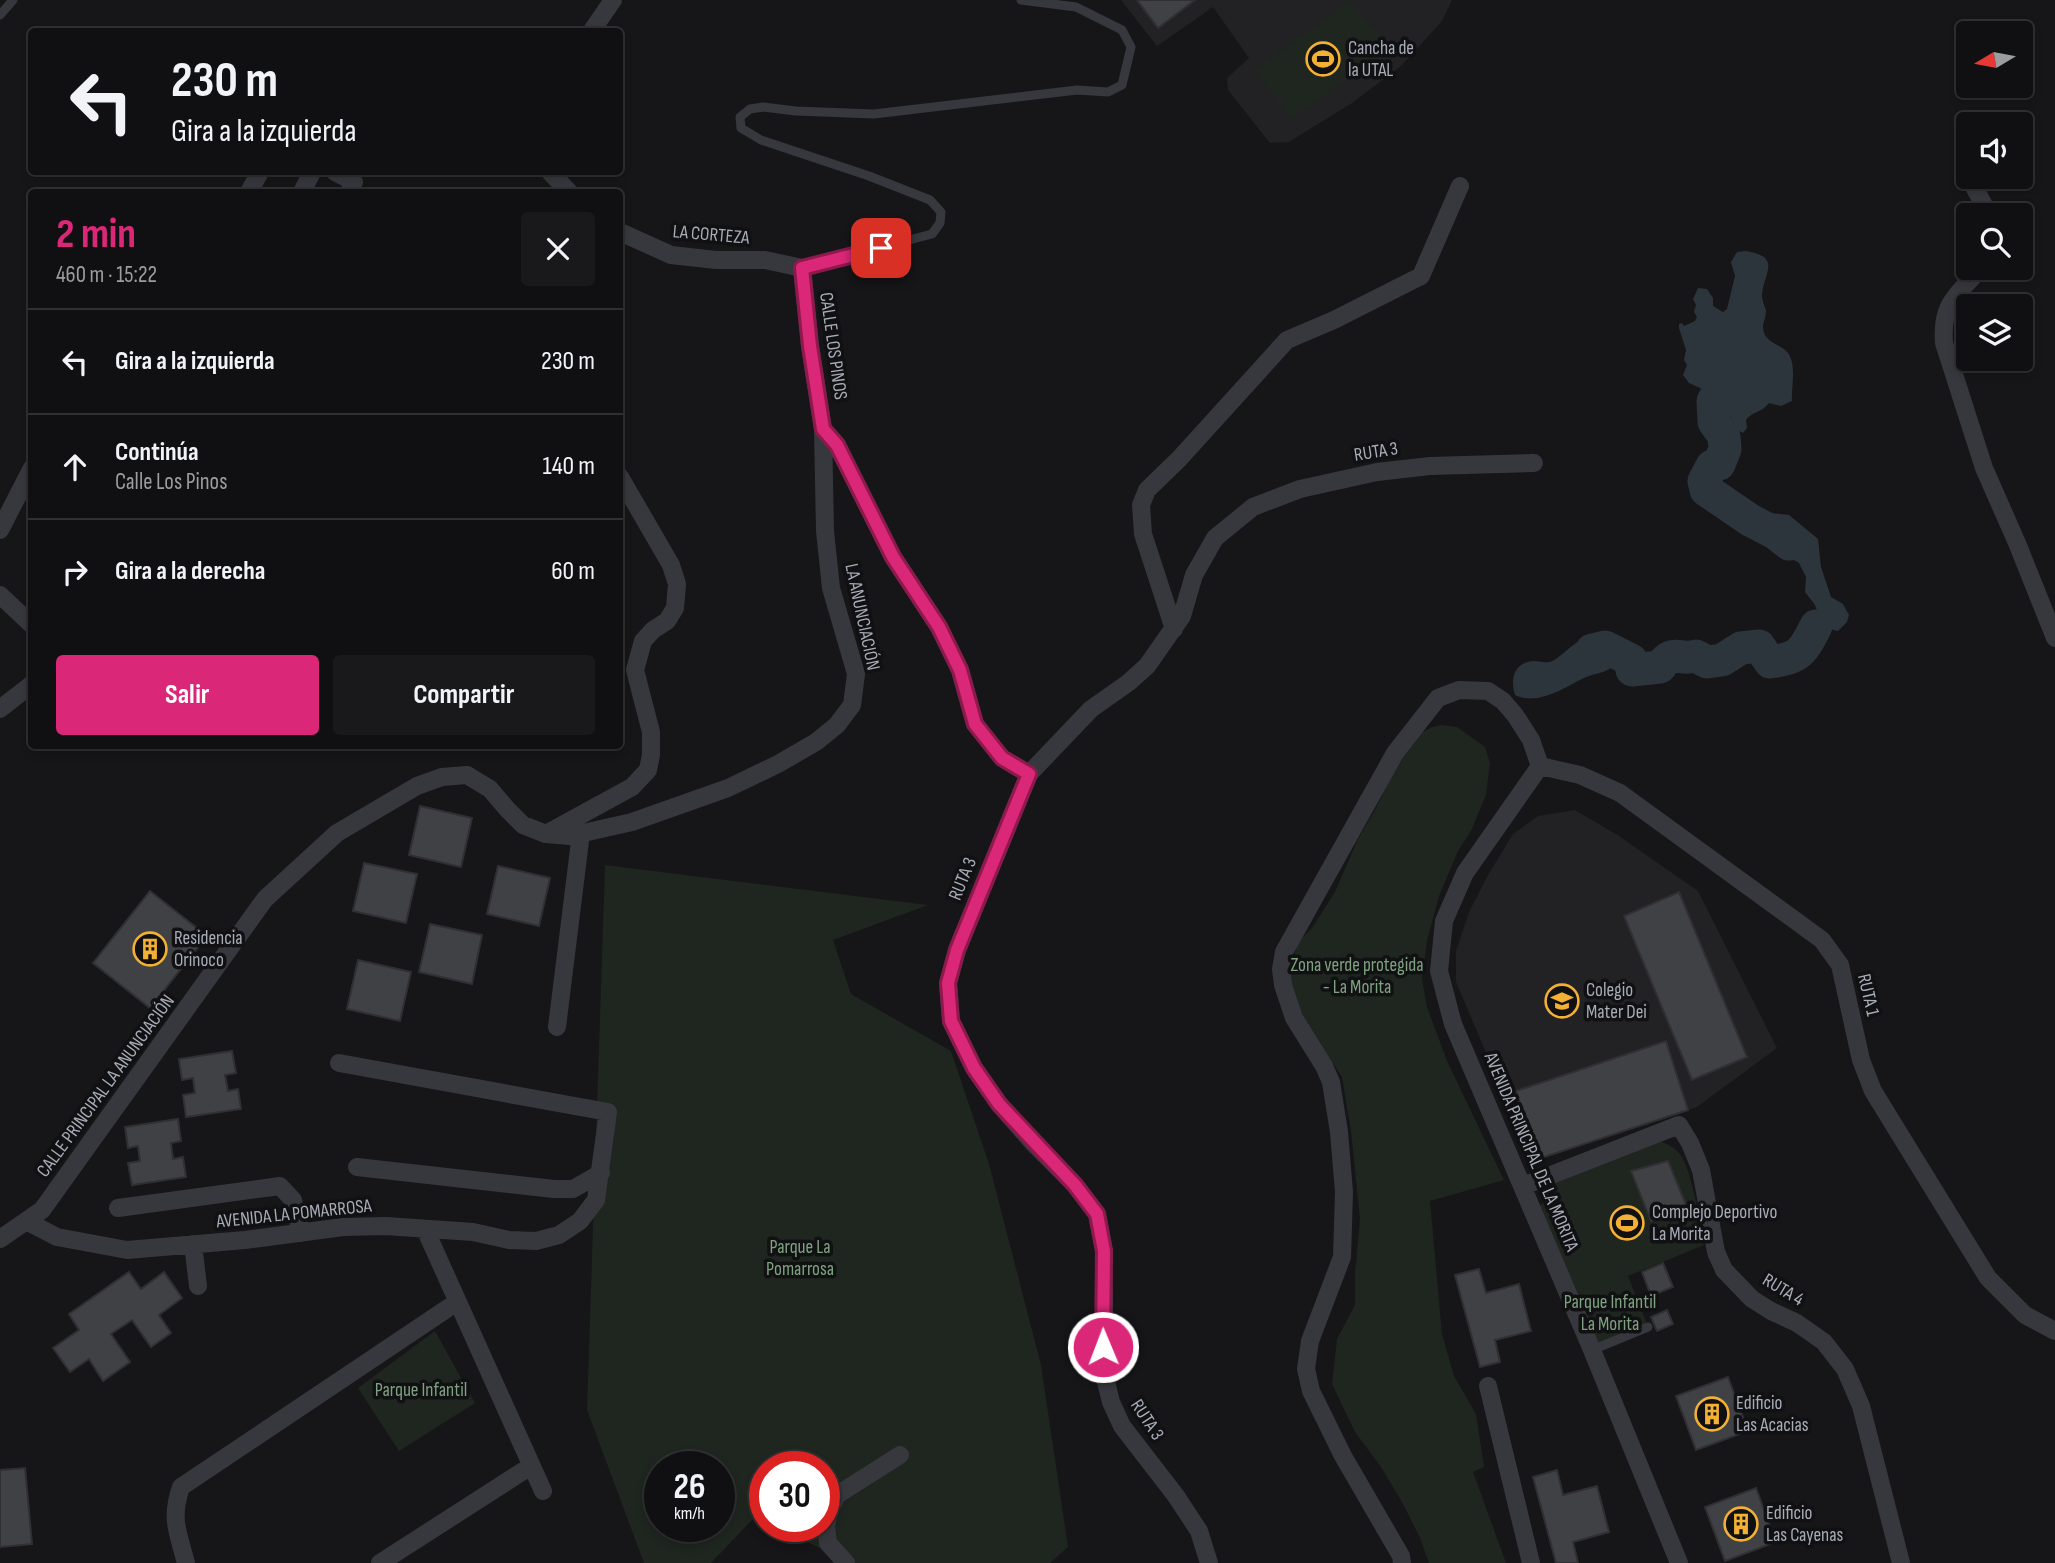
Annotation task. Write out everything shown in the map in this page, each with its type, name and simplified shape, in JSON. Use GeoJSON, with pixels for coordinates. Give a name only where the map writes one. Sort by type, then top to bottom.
{"type":"FeatureCollection","features":[{"type":"Feature","properties":{"kind":"street"},"geometry":{"type":"LineString","coordinates":[[593,28],[613,0]]}},
{"type":"Feature","properties":{"kind":"street"},"geometry":{"type":"LineString","coordinates":[[341,175],[354,182],[350,189]]}},
{"type":"Feature","properties":{"kind":"street"},"geometry":{"type":"LineString","coordinates":[[553,175],[566,189]]}},
{"type":"Feature","properties":{"kind":"street"},"geometry":{"type":"LineString","coordinates":[[1174,629],[1143,534],[1141,505],[1147,490],[1179,459],[1287,340],[1345,315],[1421,276],[1460,186]]}},
{"type":"Feature","properties":{"kind":"street","name":"LA CORTEZA"},"geometry":{"type":"LineString","coordinates":[[623,233],[671,255],[716,260],[765,260],[802,268]]}},
{"type":"Feature","properties":{"kind":"street","name":"CALLE LOS PINOS"},"geometry":{"type":"LineString","coordinates":[[802,268],[810,346],[823,429]]}},
{"type":"Feature","properties":{"kind":"street"},"geometry":{"type":"LineString","coordinates":[[1970,280],[1950,302],[1942,323],[1944,343],[1984,468],[2055,638]]}},
{"type":"Feature","properties":{"kind":"street"},"geometry":{"type":"LineString","coordinates":[[823,429],[837,445],[893,557],[939,627],[960,670],[975,724],[1002,758],[1029,774]]}},
{"type":"Feature","properties":{"kind":"street","name":"LA ANUNCIACIÓN"},"geometry":{"type":"LineString","coordinates":[[823,429],[825,531],[831,588],[856,674],[852,705],[837,724]]}},
{"type":"Feature","properties":{"kind":"street","name":"RUTA 3"},"geometry":{"type":"LineString","coordinates":[[1209,1563],[1199,1531],[1176,1496],[1122,1426],[1111,1402],[1104,1374],[1104,1251],[1097,1214],[1075,1185],[999,1104],[974,1068],[951,1021],[948,983],[957,950],[1029,774],[1091,709],[1147,666],[1182,616],[1194,575],[1215,538],[1253,507],[1300,489],[1377,472],[1442,465],[1534,463]]}},
{"type":"Feature","properties":{"kind":"street"},"geometry":{"type":"LineString","coordinates":[[0,530],[28,476]]}},
{"type":"Feature","properties":{"kind":"street"},"geometry":{"type":"LineString","coordinates":[[546,834],[632,787],[648,770],[650,763],[651,732],[635,670],[643,641],[667,621],[675,608],[677,584],[671,565],[623,482]]}},
{"type":"Feature","properties":{"kind":"street"},"geometry":{"type":"LineString","coordinates":[[0,595],[28,621]]}},
{"type":"Feature","properties":{"kind":"street"},"geometry":{"type":"LineString","coordinates":[[0,709],[28,687]]}},
{"type":"Feature","properties":{"kind":"street"},"geometry":{"type":"LineString","coordinates":[[1402,1563],[1401,1556],[1343,1456],[1311,1391],[1307,1369],[1310,1341],[1342,1257],[1343,1192],[1339,1132],[1331,1082],[1294,1018],[1283,985],[1281,969],[1284,952],[1395,753],[1437,698],[1459,690],[1488,691],[1503,701],[1515,715],[1531,740],[1540,766]]}},
{"type":"Feature","properties":{"kind":"street","name":"CALLE PRINCIPAL LA ANUNCIACIÓN"},"geometry":{"type":"LineString","coordinates":[[0,1239],[43,1210],[265,900],[337,833],[417,786],[442,778],[467,775],[490,789],[523,825],[546,834],[570,836],[632,822],[728,788],[816,742],[837,724]]}},
{"type":"Feature","properties":{"kind":"street","name":"AVENIDA PRINCIPAL DE LA MORITA"},"geometry":{"type":"LineString","coordinates":[[1540,766],[1465,873],[1444,921],[1439,971],[1453,1024],[1592,1350],[1679,1563]]}},
{"type":"Feature","properties":{"kind":"street","name":"RUTA 1"},"geometry":{"type":"LineString","coordinates":[[1540,766],[1580,775],[1620,793],[1822,940],[1840,965],[1861,1059],[1879,1102],[1988,1278],[2025,1315],[2055,1331]]}},
{"type":"Feature","properties":{"kind":"street"},"geometry":{"type":"LineString","coordinates":[[556,1027],[581,833]]}},
{"type":"Feature","properties":{"kind":"street"},"geometry":{"type":"LineString","coordinates":[[340,1063],[608,1112],[601,1173],[573,1189],[357,1167]]}},
{"type":"Feature","properties":{"kind":"street","name":"RUTA 4"},"geometry":{"type":"LineString","coordinates":[[1523,1186],[1679,1125],[1701,1170],[1716,1252],[1724,1270],[1752,1299],[1797,1323],[1824,1342],[1845,1369],[1861,1406],[1901,1563]]}},
{"type":"Feature","properties":{"kind":"street","name":"AVENIDA LA POMARROSA"},"geometry":{"type":"LineString","coordinates":[[28,1222],[57,1237],[127,1250],[343,1227],[386,1226],[473,1232],[509,1240],[536,1241],[559,1235],[580,1221],[596,1200],[601,1173]]}},
{"type":"Feature","properties":{"kind":"street"},"geometry":{"type":"LineString","coordinates":[[118,1208],[280,1186],[293,1200],[301,1233]]}},
{"type":"Feature","properties":{"kind":"street"},"geometry":{"type":"LineString","coordinates":[[425,1229],[542,1491]]}},
{"type":"Feature","properties":{"kind":"street"},"geometry":{"type":"LineString","coordinates":[[194,1244],[198,1286]]}},
{"type":"Feature","properties":{"kind":"street"},"geometry":{"type":"LineString","coordinates":[[186,1563],[175,1518],[181,1487],[457,1302]]}},
{"type":"Feature","properties":{"kind":"street"},"geometry":{"type":"LineString","coordinates":[[1488,1386],[1531,1563]]}},
{"type":"Feature","properties":{"kind":"street"},"geometry":{"type":"LineString","coordinates":[[846,1563],[828,1543],[826,1526],[836,1495],[900,1455]]}},
{"type":"Feature","properties":{"kind":"street"},"geometry":{"type":"LineString","coordinates":[[380,1563],[531,1466]]}},
{"type":"Feature","properties":{"kind":"lane"},"geometry":{"type":"LineString","coordinates":[[0,15],[13,0]]}},
{"type":"Feature","properties":{"kind":"lane"},"geometry":{"type":"LineString","coordinates":[[802,268],[932,234],[940,223],[940,212],[930,200],[869,176],[761,140],[741,128],[740,117],[750,109],[763,107],[874,114],[1077,90],[1108,92],[1122,85],[1130,47],[1122,30],[1076,7],[1021,0]]}},
{"type":"Feature","properties":{"kind":"lane"},"geometry":{"type":"LineString","coordinates":[[1592,1350],[1648,1327]]}},
{"type":"Feature","properties":{"kind":"shaded area"},"geometry":{"type":"Polygon","coordinates":[[[1121,0],[1452,0],[1442,21],[1401,66],[1352,103],[1289,142],[1270,143],[1228,90],[1227,78],[1249,58],[1213,7],[1157,46],[1121,0]]]}},
{"type":"Feature","properties":{"kind":"shaded area"},"geometry":{"type":"Polygon","coordinates":[[[1746,251],[1764,257],[1768,262],[1762,295],[1766,311],[1764,332],[1769,340],[1788,353],[1793,377],[1792,401],[1781,406],[1769,403],[1746,420],[1747,428],[1743,433],[1736,429],[1724,402],[1689,383],[1683,375],[1687,365],[1684,360],[1686,350],[1679,324],[1684,326],[1695,321],[1696,305],[1693,299],[1698,288],[1707,289],[1713,298],[1713,306],[1723,312],[1727,309],[1735,276],[1731,262],[1737,252],[1746,251]]]}},
{"type":"Feature","properties":{"kind":"shaded area"},"geometry":{"type":"Polygon","coordinates":[[[1770,513],[1789,515],[1818,539],[1821,567],[1831,597],[1843,604],[1849,615],[1847,622],[1838,631],[1826,628],[1820,633],[1818,654],[1797,664],[1790,660],[1788,653],[1792,647],[1801,643],[1808,626],[1819,616],[1805,592],[1806,577],[1799,563],[1784,554],[1775,543],[1756,532],[1750,520],[1770,513]]]}},
{"type":"Feature","properties":{"kind":"shaded area"},"geometry":{"type":"Polygon","coordinates":[[[1594,635],[1607,639],[1624,650],[1632,670],[1615,665],[1542,697],[1524,698],[1515,695],[1515,672],[1522,664],[1553,661],[1577,642],[1594,635]]]}},
{"type":"Feature","properties":{"kind":"shaded area"},"geometry":{"type":"Polygon","coordinates":[[[1575,810],[1619,836],[1698,891],[1777,1048],[1697,1107],[1531,1159],[1456,982],[1456,951],[1469,912],[1513,834],[1538,816],[1575,810]]]}},
{"type":"Feature","properties":{"kind":"green space","name":"Cancha de la UTAL"},"geometry":{"type":"Polygon","coordinates":[[[1350,1],[1392,48],[1292,119],[1254,70],[1350,1]]]}},
{"type":"Feature","properties":{"kind":"green space","name":"Zona verde protegida - La Morita"},"geometry":{"type":"Polygon","coordinates":[[[1442,725],[1457,727],[1485,747],[1490,763],[1486,795],[1439,896],[1427,941],[1422,979],[1427,1007],[1447,1061],[1504,1180],[1430,1201],[1442,1334],[1454,1376],[1476,1414],[1484,1467],[1473,1472],[1506,1563],[1429,1563],[1402,1502],[1355,1432],[1332,1384],[1337,1339],[1355,1305],[1360,1219],[1351,1131],[1342,1077],[1300,1014],[1289,973],[1298,942],[1312,928],[1335,892],[1358,839],[1400,758],[1421,733],[1442,725]]]}},
{"type":"Feature","properties":{"kind":"green space","name":"Parque La Pomarrosa"},"geometry":{"type":"Polygon","coordinates":[[[605,865],[928,905],[833,940],[851,994],[951,1051],[989,1164],[1041,1365],[1068,1547],[1050,1563],[852,1563],[807,1542],[840,1542],[840,1451],[749,1451],[749,1523],[735,1538],[735,1451],[644,1451],[644,1542],[731,1542],[711,1563],[644,1563],[587,1410],[605,865]]]}},
{"type":"Feature","properties":{"kind":"green space","name":"Complejo Deportivo La Morita"},"geometry":{"type":"Polygon","coordinates":[[[1660,1141],[1675,1149],[1684,1161],[1692,1184],[1704,1245],[1628,1276],[1648,1327],[1592,1350],[1533,1208],[1546,1202],[1541,1189],[1660,1141]]]}},
{"type":"Feature","properties":{"kind":"green space","name":"Parque Infantil"},"geometry":{"type":"Polygon","coordinates":[[[435,1331],[475,1403],[399,1451],[358,1388],[435,1331]]]}},
{"type":"Feature","properties":{"kind":"building"},"geometry":{"type":"Polygon","coordinates":[[[1137,0],[1195,0],[1158,28],[1137,0]]]}},
{"type":"Feature","properties":{"kind":"building"},"geometry":{"type":"Polygon","coordinates":[[[420,806],[472,818],[461,867],[409,855],[420,806]]]}},
{"type":"Feature","properties":{"kind":"building"},"geometry":{"type":"Polygon","coordinates":[[[364,863],[417,874],[406,923],[353,911],[364,863]]]}},
{"type":"Feature","properties":{"kind":"building"},"geometry":{"type":"Polygon","coordinates":[[[498,866],[550,878],[539,926],[487,914],[498,866]]]}},
{"type":"Feature","properties":{"kind":"building","name":"Residencia Orinoco"},"geometry":{"type":"Polygon","coordinates":[[[150,891],[207,936],[150,1008],[93,963],[150,891]]]}},
{"type":"Feature","properties":{"kind":"building"},"geometry":{"type":"Polygon","coordinates":[[[1679,892],[1747,1057],[1692,1080],[1624,916],[1679,892]]]}},
{"type":"Feature","properties":{"kind":"building"},"geometry":{"type":"Polygon","coordinates":[[[430,924],[482,935],[472,984],[419,972],[430,924]]]}},
{"type":"Feature","properties":{"kind":"building"},"geometry":{"type":"Polygon","coordinates":[[[358,960],[411,972],[400,1021],[347,1009],[358,960]]]}},
{"type":"Feature","properties":{"kind":"building"},"geometry":{"type":"Polygon","coordinates":[[[1666,1041],[1688,1110],[1538,1159],[1516,1091],[1666,1041]]]}},
{"type":"Feature","properties":{"kind":"building"},"geometry":{"type":"Polygon","coordinates":[[[232,1051],[236,1073],[225,1075],[228,1091],[238,1089],[241,1109],[186,1117],[183,1095],[195,1093],[193,1078],[182,1080],[179,1059],[232,1051]]]}},
{"type":"Feature","properties":{"kind":"building"},"geometry":{"type":"Polygon","coordinates":[[[178,1119],[181,1141],[171,1143],[173,1159],[183,1157],[186,1177],[132,1185],[128,1163],[140,1161],[138,1146],[128,1148],[125,1127],[178,1119]]]}},
{"type":"Feature","properties":{"kind":"building"},"geometry":{"type":"Polygon","coordinates":[[[1668,1161],[1687,1207],[1651,1221],[1631,1171],[1668,1161]]]}},
{"type":"Feature","properties":{"kind":"building"},"geometry":{"type":"Polygon","coordinates":[[[1663,1263],[1673,1287],[1651,1296],[1642,1272],[1663,1263]]]}},
{"type":"Feature","properties":{"kind":"building"},"geometry":{"type":"Polygon","coordinates":[[[1479,1269],[1486,1293],[1519,1284],[1531,1331],[1495,1340],[1500,1362],[1480,1367],[1455,1275],[1479,1269]]]}},
{"type":"Feature","properties":{"kind":"building"},"geometry":{"type":"Polygon","coordinates":[[[129,1272],[141,1289],[164,1272],[182,1298],[159,1315],[171,1333],[151,1347],[132,1320],[111,1334],[130,1362],[103,1381],[89,1359],[70,1372],[53,1348],[79,1330],[69,1314],[129,1272]]]}},
{"type":"Feature","properties":{"kind":"building"},"geometry":{"type":"Polygon","coordinates":[[[1667,1310],[1673,1324],[1657,1331],[1651,1317],[1667,1310]]]}},
{"type":"Feature","properties":{"kind":"building","name":"Edificio Las Acacias"},"geometry":{"type":"Polygon","coordinates":[[[1728,1377],[1748,1431],[1696,1450],[1676,1396],[1728,1377]]]}},
{"type":"Feature","properties":{"kind":"building"},"geometry":{"type":"Polygon","coordinates":[[[25,1468],[32,1544],[0,1547],[0,1470],[25,1468]]]}},
{"type":"Feature","properties":{"kind":"building"},"geometry":{"type":"Polygon","coordinates":[[[1557,1470],[1563,1495],[1597,1486],[1609,1532],[1573,1542],[1578,1563],[1556,1563],[1533,1477],[1557,1470]]]}},
{"type":"Feature","properties":{"kind":"building","name":"Edificio Las Cayenas"},"geometry":{"type":"Polygon","coordinates":[[[1756,1488],[1776,1542],[1725,1561],[1705,1507],[1756,1488]]]}},
{"type":"Feature","properties":{"kind":"waterway"},"geometry":{"type":"LineString","coordinates":[[1739,359],[1732,376],[1713,401],[1714,422],[1724,436],[1725,449],[1719,464],[1712,466],[1704,481],[1706,490],[1789,544]]}},
{"type":"Feature","properties":{"kind":"waterway"},"geometry":{"type":"LineString","coordinates":[[1592,650],[1605,647],[1631,660],[1632,670],[1660,667],[1673,656],[1696,656],[1707,662],[1722,660],[1741,648],[1759,646],[1770,662],[1794,656],[1804,648],[1816,626]]}},
{"type":"Feature","properties":{"kind":"place","name":"Cancha de la UTAL"},"geometry":{"type":"Point","coordinates":[1323,59]}},
{"type":"Feature","properties":{"kind":"place","name":"Residencia Orinoco"},"geometry":{"type":"Point","coordinates":[150,949]}},
{"type":"Feature","properties":{"kind":"place","name":"Colegio Mater Dei"},"geometry":{"type":"Point","coordinates":[1562,1001]}},
{"type":"Feature","properties":{"kind":"place","name":"Complejo Deportivo La Morita"},"geometry":{"type":"Point","coordinates":[1627,1223]}},
{"type":"Feature","properties":{"kind":"place","name":"Edificio Las Acacias"},"geometry":{"type":"Point","coordinates":[1712,1414]}},
{"type":"Feature","properties":{"kind":"place","name":"Edificio Las Cayenas"},"geometry":{"type":"Point","coordinates":[1741,1524]}},
{"type":"Feature","properties":{"kind":"route"},"geometry":{"type":"LineString","coordinates":[[881,248],[802,268],[810,346],[823,429],[837,445],[893,557],[939,627],[960,670],[975,724],[1002,758],[1029,774],[957,950],[948,983],[951,1021],[974,1068],[999,1104],[1075,1185],[1097,1214],[1104,1251],[1103,1347]]}},
{"type":"Feature","properties":{"kind":"park label","name":"Parque Infantil La Morita"},"geometry":{"type":"Point","coordinates":[1610,1313]}}]}
